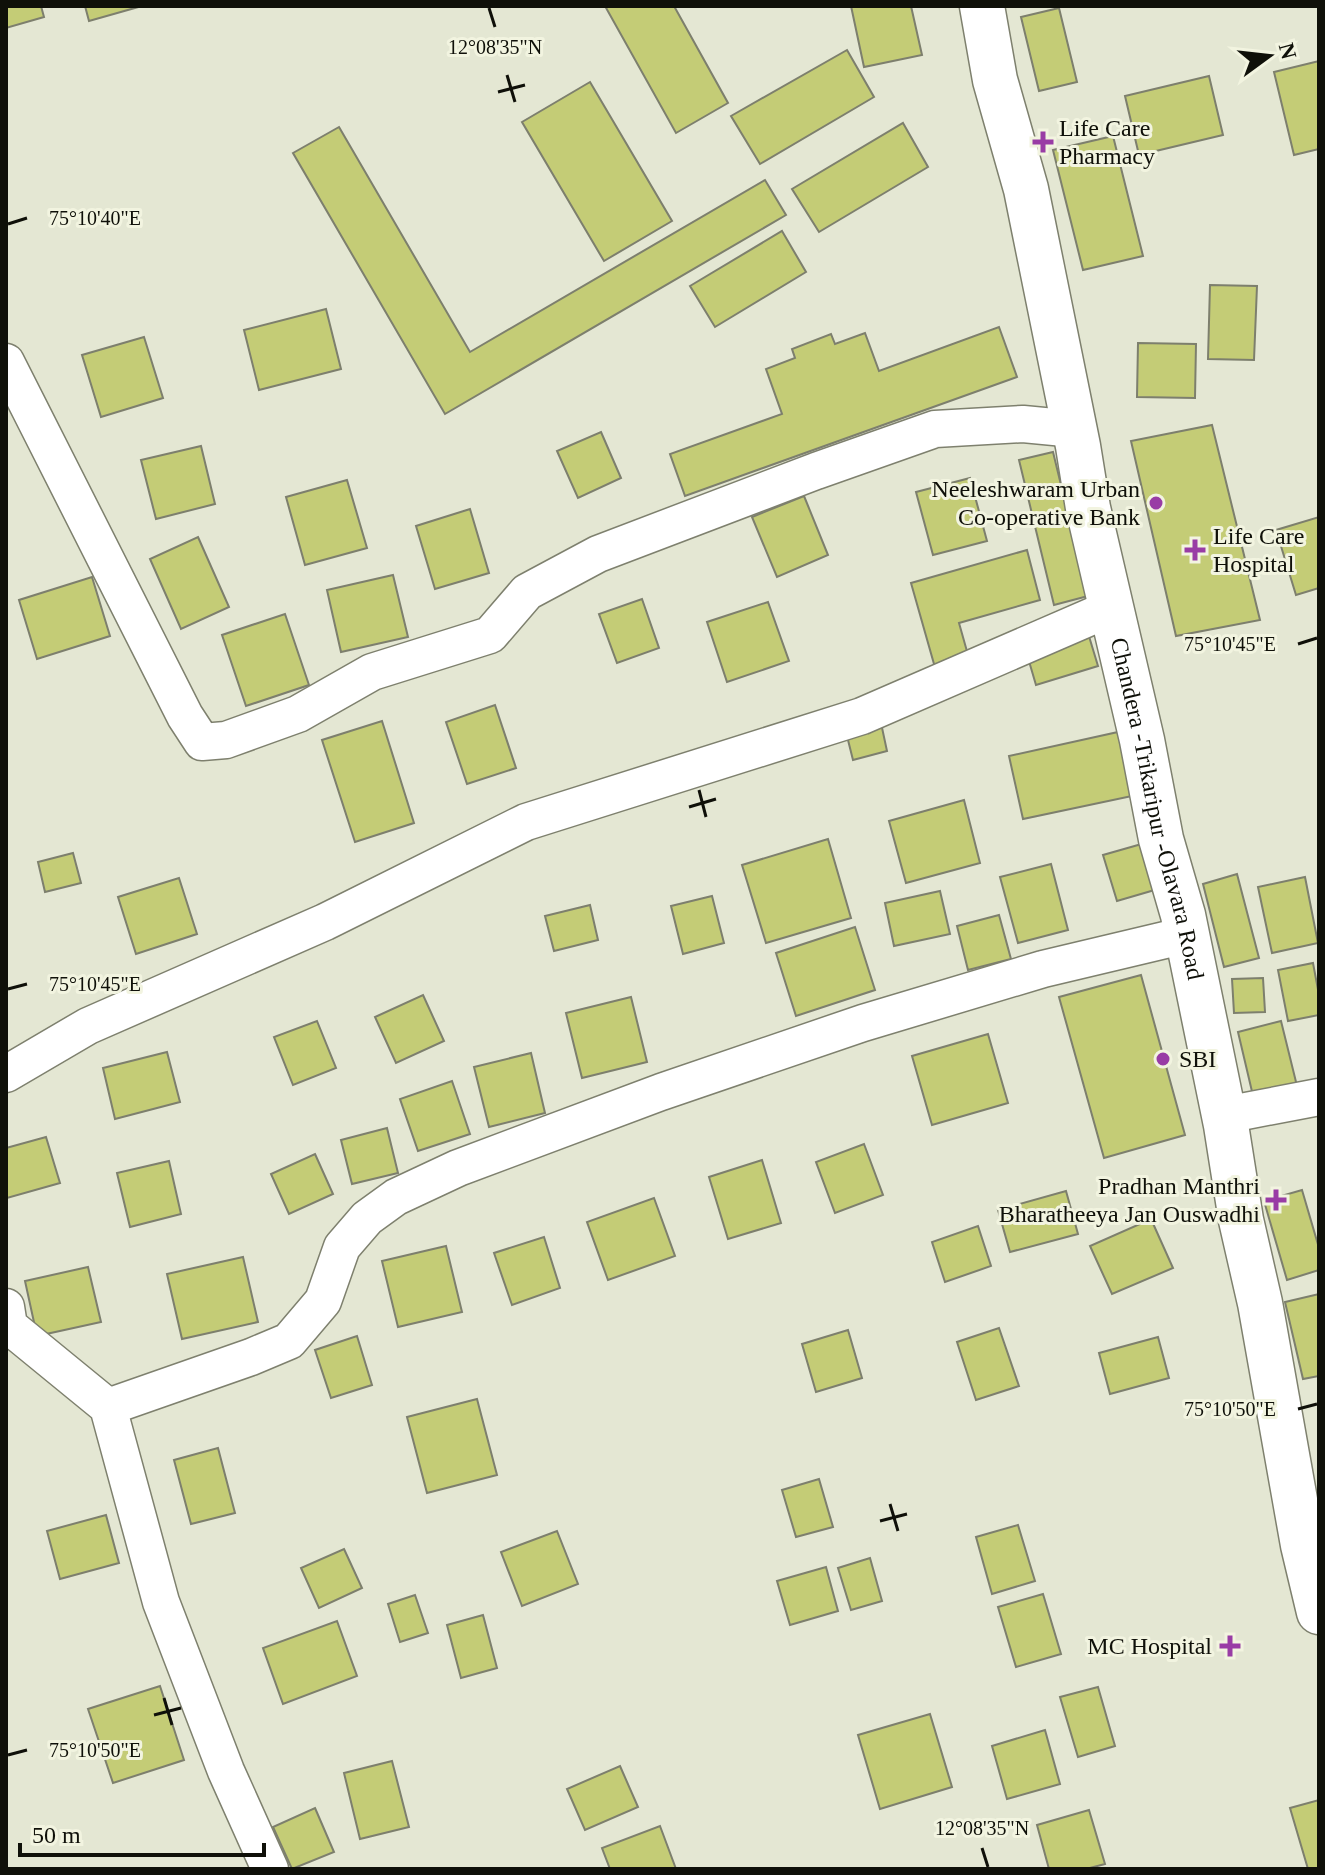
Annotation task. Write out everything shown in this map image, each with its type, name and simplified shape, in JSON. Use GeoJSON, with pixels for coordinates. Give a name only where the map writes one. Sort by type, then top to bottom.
{"type":"FeatureCollection","features":[{"type":"Feature","properties":{"kind":"main road","name":"Chandera -Trikaripur -Olavara Road"},"geometry":{"type":"LineString","coordinates":[[982,6],[995,80],[1026,189],[1088,508],[1225,1115],[1241,1220],[1260,1303],[1303,1545],[1319,1612]]}},
{"type":"Feature","properties":{"kind":"street"},"geometry":{"type":"LineString","coordinates":[[6,362],[185,716],[202,742],[226,740],[298,714],[372,672],[490,635],[527,592],[598,554],[816,471],[935,429],[1023,424],[1075,429]]}},
{"type":"Feature","properties":{"kind":"street"},"geometry":{"type":"LineString","coordinates":[[6,1074],[88,1026],[325,922],[526,822],[862,716],[1111,608]]}},
{"type":"Feature","properties":{"kind":"street"},"geometry":{"type":"LineString","coordinates":[[108,1407],[289,1341],[323,1301],[342,1247],[367,1218],[396,1197],[458,1168],[661,1092],[863,1023],[1043,969],[1186,935]]}},
{"type":"Feature","properties":{"kind":"street"},"geometry":{"type":"LineString","coordinates":[[1225,1115],[1319,1097]]}},
{"type":"Feature","properties":{"kind":"street"},"geometry":{"type":"LineString","coordinates":[[6,1307],[9,1326],[108,1407],[161,1602],[226,1771],[270,1869]]}},
{"type":"Feature","properties":{"kind":"building"},"geometry":{"type":"Polygon","coordinates":[[[6,6],[41,6],[44,17],[6,28],[6,6]]]}},
{"type":"Feature","properties":{"kind":"building"},"geometry":{"type":"Polygon","coordinates":[[[85,6],[142,6],[89,21],[85,6]]]}},
{"type":"Feature","properties":{"kind":"building"},"geometry":{"type":"Polygon","coordinates":[[[605,6],[674,6],[728,103],[676,133],[605,6]]]}},
{"type":"Feature","properties":{"kind":"building"},"geometry":{"type":"Polygon","coordinates":[[[851,6],[911,6],[922,55],[864,67],[851,6]]]}},
{"type":"Feature","properties":{"kind":"building"},"geometry":{"type":"Polygon","coordinates":[[[1059,8],[1077,82],[1039,91],[1021,17],[1059,8]]]}},
{"type":"Feature","properties":{"kind":"building"},"geometry":{"type":"Polygon","coordinates":[[[847,50],[874,97],[760,164],[731,116],[847,50]]]}},
{"type":"Feature","properties":{"kind":"building"},"geometry":{"type":"Polygon","coordinates":[[[1319,61],[1319,149],[1294,155],[1274,72],[1319,61]]]}},
{"type":"Feature","properties":{"kind":"building"},"geometry":{"type":"Polygon","coordinates":[[[1209,76],[1223,135],[1139,155],[1125,96],[1209,76]]]}},
{"type":"Feature","properties":{"kind":"building"},"geometry":{"type":"Polygon","coordinates":[[[590,82],[672,221],[604,261],[522,122],[590,82]]]}},
{"type":"Feature","properties":{"kind":"building"},"geometry":{"type":"Polygon","coordinates":[[[903,123],[928,167],[819,232],[792,189],[903,123]]]}},
{"type":"Feature","properties":{"kind":"building"},"geometry":{"type":"Polygon","coordinates":[[[339,127],[470,352],[765,180],[786,215],[445,414],[293,153],[339,127]]]}},
{"type":"Feature","properties":{"kind":"building"},"geometry":{"type":"Polygon","coordinates":[[[1113,136],[1143,256],[1083,270],[1053,150],[1113,136]]]}},
{"type":"Feature","properties":{"kind":"building"},"geometry":{"type":"Polygon","coordinates":[[[782,231],[806,272],[715,327],[690,286],[782,231]]]}},
{"type":"Feature","properties":{"kind":"building"},"geometry":{"type":"Polygon","coordinates":[[[1210,285],[1257,286],[1254,360],[1208,359],[1210,285]]]}},
{"type":"Feature","properties":{"kind":"building"},"geometry":{"type":"Polygon","coordinates":[[[326,309],[341,369],[259,390],[244,330],[326,309]]]}},
{"type":"Feature","properties":{"kind":"building"},"geometry":{"type":"Polygon","coordinates":[[[999,327],[1017,377],[685,496],[670,454],[782,414],[766,369],[795,358],[792,349],[831,334],[835,344],[865,333],[879,371],[999,327]]]}},
{"type":"Feature","properties":{"kind":"building"},"geometry":{"type":"Polygon","coordinates":[[[144,337],[163,398],[101,417],[82,355],[144,337]]]}},
{"type":"Feature","properties":{"kind":"building"},"geometry":{"type":"Polygon","coordinates":[[[1138,343],[1196,344],[1195,398],[1137,397],[1138,343]]]}},
{"type":"Feature","properties":{"kind":"building","name":"Life Care Hospital"},"geometry":{"type":"Polygon","coordinates":[[[1212,425],[1260,620],[1176,636],[1131,441],[1212,425]]]}},
{"type":"Feature","properties":{"kind":"building"},"geometry":{"type":"Polygon","coordinates":[[[601,432],[621,478],[578,498],[557,451],[601,432]]]}},
{"type":"Feature","properties":{"kind":"building"},"geometry":{"type":"Polygon","coordinates":[[[201,446],[215,504],[156,519],[141,460],[201,446]]]}},
{"type":"Feature","properties":{"kind":"building"},"geometry":{"type":"Polygon","coordinates":[[[1053,452],[1088,596],[1054,605],[1019,460],[1053,452]]]}},
{"type":"Feature","properties":{"kind":"building"},"geometry":{"type":"Polygon","coordinates":[[[970,478],[987,541],[933,555],[916,492],[970,478]]]}},
{"type":"Feature","properties":{"kind":"building"},"geometry":{"type":"Polygon","coordinates":[[[347,480],[367,548],[305,565],[286,497],[347,480]]]}},
{"type":"Feature","properties":{"kind":"building"},"geometry":{"type":"Polygon","coordinates":[[[804,496],[828,555],[777,577],[752,517],[804,496]]]}},
{"type":"Feature","properties":{"kind":"building"},"geometry":{"type":"Polygon","coordinates":[[[470,509],[489,573],[435,589],[416,526],[470,509]]]}},
{"type":"Feature","properties":{"kind":"building"},"geometry":{"type":"Polygon","coordinates":[[[1319,517],[1319,588],[1296,595],[1276,530],[1319,517]]]}},
{"type":"Feature","properties":{"kind":"building"},"geometry":{"type":"Polygon","coordinates":[[[198,537],[229,607],[181,629],[150,559],[198,537]]]}},
{"type":"Feature","properties":{"kind":"building"},"geometry":{"type":"Polygon","coordinates":[[[1027,550],[1040,600],[959,623],[970,662],[936,671],[911,583],[1027,550]]]}},
{"type":"Feature","properties":{"kind":"building"},"geometry":{"type":"Polygon","coordinates":[[[393,575],[408,637],[341,652],[327,590],[393,575]]]}},
{"type":"Feature","properties":{"kind":"building"},"geometry":{"type":"Polygon","coordinates":[[[92,577],[110,636],[37,659],[19,600],[92,577]]]}},
{"type":"Feature","properties":{"kind":"building"},"geometry":{"type":"Polygon","coordinates":[[[642,599],[659,648],[617,663],[599,614],[642,599]]]}},
{"type":"Feature","properties":{"kind":"building"},"geometry":{"type":"Polygon","coordinates":[[[768,602],[789,661],[727,682],[707,622],[768,602]]]}},
{"type":"Feature","properties":{"kind":"building"},"geometry":{"type":"Polygon","coordinates":[[[285,614],[309,685],[246,706],[222,635],[285,614]]]}},
{"type":"Feature","properties":{"kind":"building"},"geometry":{"type":"Polygon","coordinates":[[[1088,633],[1098,666],[1036,685],[1026,651],[1088,633]]]}},
{"type":"Feature","properties":{"kind":"building"},"geometry":{"type":"Polygon","coordinates":[[[495,705],[516,768],[467,784],[446,722],[495,705]]]}},
{"type":"Feature","properties":{"kind":"building"},"geometry":{"type":"Polygon","coordinates":[[[382,721],[414,823],[355,842],[322,740],[382,721]]]}},
{"type":"Feature","properties":{"kind":"building"},"geometry":{"type":"Polygon","coordinates":[[[881,723],[887,751],[853,760],[846,732],[881,723]]]}},
{"type":"Feature","properties":{"kind":"building"},"geometry":{"type":"Polygon","coordinates":[[[1118,732],[1132,796],[1023,819],[1009,756],[1118,732]]]}},
{"type":"Feature","properties":{"kind":"building"},"geometry":{"type":"Polygon","coordinates":[[[964,800],[980,863],[906,883],[889,821],[964,800]]]}},
{"type":"Feature","properties":{"kind":"building"},"geometry":{"type":"Polygon","coordinates":[[[828,839],[851,918],[766,943],[742,865],[828,839]]]}},
{"type":"Feature","properties":{"kind":"building"},"geometry":{"type":"Polygon","coordinates":[[[1145,843],[1158,889],[1117,901],[1103,855],[1145,843]]]}},
{"type":"Feature","properties":{"kind":"building"},"geometry":{"type":"Polygon","coordinates":[[[73,853],[81,883],[45,892],[38,862],[73,853]]]}},
{"type":"Feature","properties":{"kind":"building"},"geometry":{"type":"Polygon","coordinates":[[[1051,864],[1068,930],[1018,943],[1000,877],[1051,864]]]}},
{"type":"Feature","properties":{"kind":"building"},"geometry":{"type":"Polygon","coordinates":[[[1237,874],[1259,958],[1224,967],[1203,884],[1237,874]]]}},
{"type":"Feature","properties":{"kind":"building"},"geometry":{"type":"Polygon","coordinates":[[[1305,877],[1318,943],[1272,953],[1258,887],[1305,877]]]}},
{"type":"Feature","properties":{"kind":"building"},"geometry":{"type":"Polygon","coordinates":[[[179,878],[197,934],[136,954],[118,897],[179,878]]]}},
{"type":"Feature","properties":{"kind":"building"},"geometry":{"type":"Polygon","coordinates":[[[940,891],[950,934],[894,946],[885,903],[940,891]]]}},
{"type":"Feature","properties":{"kind":"building"},"geometry":{"type":"Polygon","coordinates":[[[712,896],[724,943],[683,954],[671,906],[712,896]]]}},
{"type":"Feature","properties":{"kind":"building"},"geometry":{"type":"Polygon","coordinates":[[[590,905],[598,940],[554,951],[545,916],[590,905]]]}},
{"type":"Feature","properties":{"kind":"building"},"geometry":{"type":"Polygon","coordinates":[[[999,915],[1011,959],[968,970],[957,926],[999,915]]]}},
{"type":"Feature","properties":{"kind":"building"},"geometry":{"type":"Polygon","coordinates":[[[855,927],[875,990],[796,1016],[776,953],[855,927]]]}},
{"type":"Feature","properties":{"kind":"building"},"geometry":{"type":"Polygon","coordinates":[[[1313,963],[1319,1015],[1288,1021],[1278,970],[1313,963]]]}},
{"type":"Feature","properties":{"kind":"building"},"geometry":{"type":"Polygon","coordinates":[[[1141,975],[1185,1135],[1104,1158],[1059,997],[1141,975]]]}},
{"type":"Feature","properties":{"kind":"building"},"geometry":{"type":"Polygon","coordinates":[[[1263,978],[1265,1012],[1234,1013],[1232,979],[1263,978]]]}},
{"type":"Feature","properties":{"kind":"building"},"geometry":{"type":"Polygon","coordinates":[[[423,995],[444,1041],[396,1063],[375,1017],[423,995]]]}},
{"type":"Feature","properties":{"kind":"building"},"geometry":{"type":"Polygon","coordinates":[[[631,997],[647,1062],[582,1078],[566,1013],[631,997]]]}},
{"type":"Feature","properties":{"kind":"building"},"geometry":{"type":"Polygon","coordinates":[[[317,1021],[336,1068],[293,1085],[274,1037],[317,1021]]]}},
{"type":"Feature","properties":{"kind":"building"},"geometry":{"type":"Polygon","coordinates":[[[1281,1021],[1298,1090],[1254,1100],[1238,1032],[1281,1021]]]}},
{"type":"Feature","properties":{"kind":"building"},"geometry":{"type":"Polygon","coordinates":[[[988,1034],[1008,1103],[932,1125],[912,1056],[988,1034]]]}},
{"type":"Feature","properties":{"kind":"building"},"geometry":{"type":"Polygon","coordinates":[[[167,1052],[180,1102],[115,1119],[103,1068],[167,1052]]]}},
{"type":"Feature","properties":{"kind":"building"},"geometry":{"type":"Polygon","coordinates":[[[531,1053],[545,1113],[489,1127],[474,1067],[531,1053]]]}},
{"type":"Feature","properties":{"kind":"building"},"geometry":{"type":"Polygon","coordinates":[[[452,1081],[470,1134],[418,1151],[400,1099],[452,1081]]]}},
{"type":"Feature","properties":{"kind":"building"},"geometry":{"type":"Polygon","coordinates":[[[387,1128],[398,1173],[352,1184],[341,1140],[387,1128]]]}},
{"type":"Feature","properties":{"kind":"building"},"geometry":{"type":"Polygon","coordinates":[[[46,1137],[60,1183],[7,1198],[6,1148],[46,1137]]]}},
{"type":"Feature","properties":{"kind":"building"},"geometry":{"type":"Polygon","coordinates":[[[864,1144],[883,1195],[835,1213],[816,1162],[864,1144]]]}},
{"type":"Feature","properties":{"kind":"building"},"geometry":{"type":"Polygon","coordinates":[[[315,1154],[333,1194],[289,1214],[271,1174],[315,1154]]]}},
{"type":"Feature","properties":{"kind":"building"},"geometry":{"type":"Polygon","coordinates":[[[762,1160],[781,1223],[728,1239],[709,1177],[762,1160]]]}},
{"type":"Feature","properties":{"kind":"building"},"geometry":{"type":"Polygon","coordinates":[[[169,1161],[181,1214],[130,1227],[117,1173],[169,1161]]]}},
{"type":"Feature","properties":{"kind":"building"},"geometry":{"type":"Polygon","coordinates":[[[1302,1190],[1319,1248],[1319,1270],[1287,1280],[1264,1201],[1302,1190]]]}},
{"type":"Feature","properties":{"kind":"building"},"geometry":{"type":"Polygon","coordinates":[[[1066,1191],[1078,1234],[1010,1252],[998,1210],[1066,1191]]]}},
{"type":"Feature","properties":{"kind":"building"},"geometry":{"type":"Polygon","coordinates":[[[654,1198],[675,1256],[608,1280],[587,1222],[654,1198]]]}},
{"type":"Feature","properties":{"kind":"building"},"geometry":{"type":"Polygon","coordinates":[[[1151,1219],[1173,1268],[1112,1294],[1090,1246],[1151,1219]]]}},
{"type":"Feature","properties":{"kind":"building"},"geometry":{"type":"Polygon","coordinates":[[[978,1226],[991,1266],[945,1282],[932,1242],[978,1226]]]}},
{"type":"Feature","properties":{"kind":"building"},"geometry":{"type":"Polygon","coordinates":[[[544,1237],[560,1288],[512,1305],[494,1253],[544,1237]]]}},
{"type":"Feature","properties":{"kind":"building"},"geometry":{"type":"Polygon","coordinates":[[[446,1246],[462,1312],[398,1327],[382,1261],[446,1246]]]}},
{"type":"Feature","properties":{"kind":"building"},"geometry":{"type":"Polygon","coordinates":[[[243,1257],[258,1322],[182,1339],[167,1274],[243,1257]]]}},
{"type":"Feature","properties":{"kind":"building"},"geometry":{"type":"Polygon","coordinates":[[[88,1267],[101,1322],[37,1336],[25,1281],[88,1267]]]}},
{"type":"Feature","properties":{"kind":"building"},"geometry":{"type":"Polygon","coordinates":[[[1319,1294],[1319,1376],[1303,1379],[1285,1302],[1319,1294]]]}},
{"type":"Feature","properties":{"kind":"building"},"geometry":{"type":"Polygon","coordinates":[[[999,1328],[1019,1386],[976,1400],[957,1342],[999,1328]]]}},
{"type":"Feature","properties":{"kind":"building"},"geometry":{"type":"Polygon","coordinates":[[[848,1330],[862,1378],[816,1392],[802,1344],[848,1330]]]}},
{"type":"Feature","properties":{"kind":"building"},"geometry":{"type":"Polygon","coordinates":[[[357,1336],[372,1385],[331,1398],[315,1350],[357,1336]]]}},
{"type":"Feature","properties":{"kind":"building"},"geometry":{"type":"Polygon","coordinates":[[[1158,1337],[1169,1378],[1110,1394],[1099,1353],[1158,1337]]]}},
{"type":"Feature","properties":{"kind":"building"},"geometry":{"type":"Polygon","coordinates":[[[477,1399],[497,1475],[427,1493],[407,1417],[477,1399]]]}},
{"type":"Feature","properties":{"kind":"building"},"geometry":{"type":"Polygon","coordinates":[[[218,1448],[235,1513],[191,1524],[174,1460],[218,1448]]]}},
{"type":"Feature","properties":{"kind":"building"},"geometry":{"type":"Polygon","coordinates":[[[819,1479],[833,1527],[796,1537],[782,1490],[819,1479]]]}},
{"type":"Feature","properties":{"kind":"building"},"geometry":{"type":"Polygon","coordinates":[[[106,1515],[119,1563],[60,1579],[47,1531],[106,1515]]]}},
{"type":"Feature","properties":{"kind":"building"},"geometry":{"type":"Polygon","coordinates":[[[1018,1525],[1035,1581],[992,1594],[976,1537],[1018,1525]]]}},
{"type":"Feature","properties":{"kind":"building"},"geometry":{"type":"Polygon","coordinates":[[[557,1531],[578,1584],[522,1606],[501,1552],[557,1531]]]}},
{"type":"Feature","properties":{"kind":"building"},"geometry":{"type":"Polygon","coordinates":[[[344,1549],[362,1588],[319,1608],[301,1568],[344,1549]]]}},
{"type":"Feature","properties":{"kind":"building"},"geometry":{"type":"Polygon","coordinates":[[[870,1558],[882,1601],[851,1610],[838,1568],[870,1558]]]}},
{"type":"Feature","properties":{"kind":"building"},"geometry":{"type":"Polygon","coordinates":[[[826,1567],[838,1611],[790,1625],[777,1581],[826,1567]]]}},
{"type":"Feature","properties":{"kind":"building"},"geometry":{"type":"Polygon","coordinates":[[[1043,1594],[1061,1654],[1016,1667],[998,1607],[1043,1594]]]}},
{"type":"Feature","properties":{"kind":"building"},"geometry":{"type":"Polygon","coordinates":[[[415,1595],[428,1633],[400,1642],[388,1604],[415,1595]]]}},
{"type":"Feature","properties":{"kind":"building"},"geometry":{"type":"Polygon","coordinates":[[[483,1615],[497,1668],[461,1678],[447,1625],[483,1615]]]}},
{"type":"Feature","properties":{"kind":"building"},"geometry":{"type":"Polygon","coordinates":[[[337,1621],[357,1676],[283,1704],[263,1648],[337,1621]]]}},
{"type":"Feature","properties":{"kind":"building"},"geometry":{"type":"Polygon","coordinates":[[[160,1686],[184,1760],[113,1783],[88,1709],[160,1686]]]}},
{"type":"Feature","properties":{"kind":"building"},"geometry":{"type":"Polygon","coordinates":[[[1098,1687],[1115,1746],[1078,1757],[1060,1697],[1098,1687]]]}},
{"type":"Feature","properties":{"kind":"building"},"geometry":{"type":"Polygon","coordinates":[[[930,1714],[952,1787],[880,1809],[858,1735],[930,1714]]]}},
{"type":"Feature","properties":{"kind":"building"},"geometry":{"type":"Polygon","coordinates":[[[1045,1730],[1060,1784],[1007,1799],[992,1746],[1045,1730]]]}},
{"type":"Feature","properties":{"kind":"building"},"geometry":{"type":"Polygon","coordinates":[[[392,1761],[409,1827],[360,1839],[344,1773],[392,1761]]]}},
{"type":"Feature","properties":{"kind":"building"},"geometry":{"type":"Polygon","coordinates":[[[620,1766],[638,1807],[585,1830],[567,1789],[620,1766]]]}},
{"type":"Feature","properties":{"kind":"building"},"geometry":{"type":"Polygon","coordinates":[[[1319,1800],[1319,1869],[1308,1869],[1290,1808],[1319,1800]]]}},
{"type":"Feature","properties":{"kind":"building"},"geometry":{"type":"Polygon","coordinates":[[[315,1808],[334,1852],[292,1869],[273,1827],[315,1808]]]}},
{"type":"Feature","properties":{"kind":"building"},"geometry":{"type":"Polygon","coordinates":[[[1089,1810],[1105,1864],[1086,1869],[1049,1869],[1037,1825],[1089,1810]]]}},
{"type":"Feature","properties":{"kind":"building"},"geometry":{"type":"Polygon","coordinates":[[[660,1826],[676,1869],[610,1869],[602,1848],[660,1826]]]}},
{"type":"Feature","properties":{"kind":"place","name":"Life Care Pharmacy"},"geometry":{"type":"Point","coordinates":[1043,142]}},
{"type":"Feature","properties":{"kind":"place","name":"Neeleshwaram Urban Co-operative Bank"},"geometry":{"type":"Point","coordinates":[1156,503]}},
{"type":"Feature","properties":{"kind":"place","name":"Life Care Hospital"},"geometry":{"type":"Point","coordinates":[1195,550]}},
{"type":"Feature","properties":{"kind":"place","name":"SBI"},"geometry":{"type":"Point","coordinates":[1163,1059]}},
{"type":"Feature","properties":{"kind":"place","name":"Pradhan Manthri Bharatheeya Jan Ouswadhi"},"geometry":{"type":"Point","coordinates":[1276,1200]}},
{"type":"Feature","properties":{"kind":"place","name":"MC Hospital"},"geometry":{"type":"Point","coordinates":[1230,1646]}}]}
